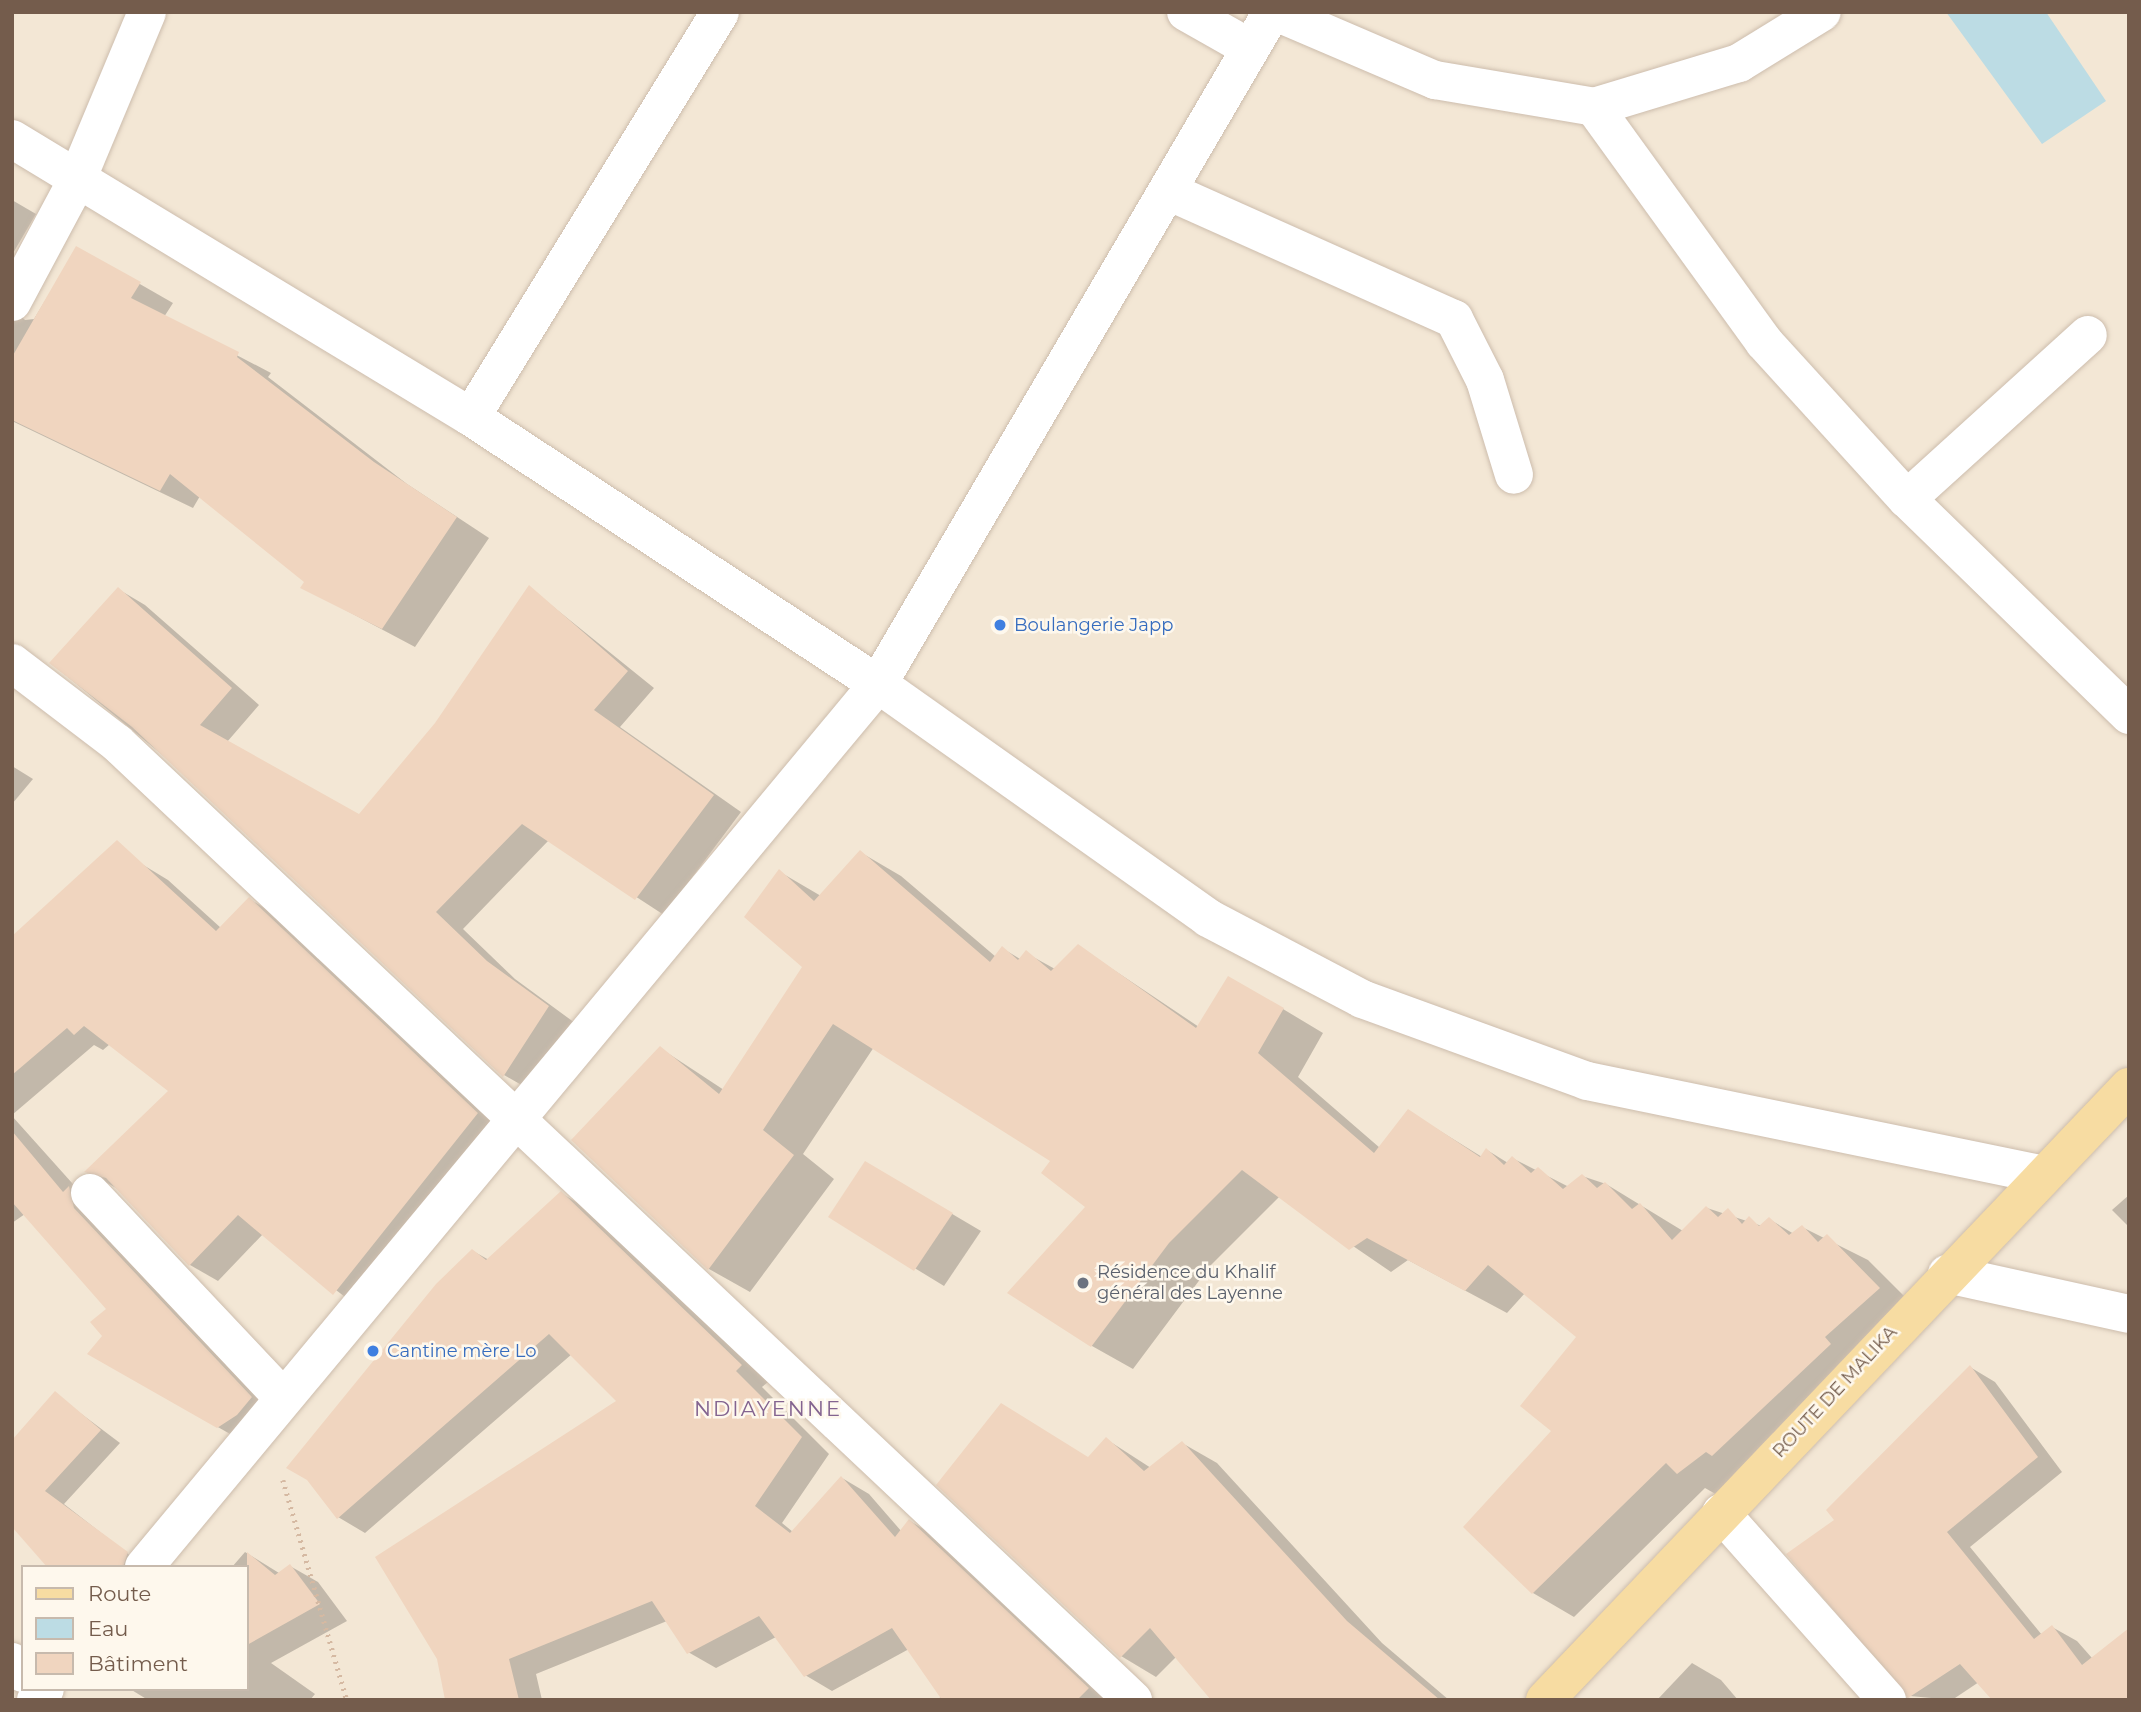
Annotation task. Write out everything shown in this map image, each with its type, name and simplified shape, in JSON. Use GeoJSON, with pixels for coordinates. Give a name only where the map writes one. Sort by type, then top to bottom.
{"type":"FeatureCollection","features":[{"type":"Feature","properties":{"kind":"main road","name":"ROUTE DE MALIKA"},"geometry":{"type":"LineString","coordinates":[[1545,1700],[1947,1274],[2125,1094]]}},
{"type":"Feature","properties":{"kind":"street"},"geometry":{"type":"LineString","coordinates":[[12,302],[76,181],[148,12]]}},
{"type":"Feature","properties":{"kind":"street"},"geometry":{"type":"LineString","coordinates":[[471,417],[720,12]]}},
{"type":"Feature","properties":{"kind":"street"},"geometry":{"type":"LineString","coordinates":[[1185,12],[1250,48]]}},
{"type":"Feature","properties":{"kind":"street"},"geometry":{"type":"LineString","coordinates":[[146,1565],[274,1406],[519,1119],[878,684],[1170,192],[1250,48],[1274,12],[1435,80],[1594,107],[1739,64],[1822,12]]}},
{"type":"Feature","properties":{"kind":"street"},"geometry":{"type":"LineString","coordinates":[[1594,107],[1764,342],[1907,499],[2129,715]]}},
{"type":"Feature","properties":{"kind":"street"},"geometry":{"type":"LineString","coordinates":[[12,139],[76,181],[471,417],[878,684],[1208,918],[1362,999],[1587,1081],[2043,1175]]}},
{"type":"Feature","properties":{"kind":"street"},"geometry":{"type":"LineString","coordinates":[[1170,192],[1454,319],[1485,380],[1514,475]]}},
{"type":"Feature","properties":{"kind":"street"},"geometry":{"type":"LineString","coordinates":[[1907,499],[2088,335]]}},
{"type":"Feature","properties":{"kind":"street"},"geometry":{"type":"LineString","coordinates":[[12,663],[117,743],[1133,1700]]}},
{"type":"Feature","properties":{"kind":"street"},"geometry":{"type":"LineString","coordinates":[[90,1193],[274,1406]]}},
{"type":"Feature","properties":{"kind":"street"},"geometry":{"type":"LineString","coordinates":[[1947,1274],[2129,1314]]}},
{"type":"Feature","properties":{"kind":"street"},"geometry":{"type":"LineString","coordinates":[[1721,1513],[1887,1700]]}},
{"type":"Feature","properties":{"kind":"path"},"geometry":{"type":"LineString","coordinates":[[274,1406],[347,1700]]}},
{"type":"Feature","properties":{"kind":"shaded area"},"geometry":{"type":"Polygon","coordinates":[[[12,12],[2129,12],[2129,1700],[12,1700],[12,12]]]}},
{"type":"Feature","properties":{"kind":"water"},"geometry":{"type":"Polygon","coordinates":[[[1946,12],[2046,12],[2106,101],[2042,144],[1946,12]]]}},
{"type":"Feature","properties":{"kind":"building"},"geometry":{"type":"Polygon","coordinates":[[[76,246],[141,282],[131,298],[239,352],[237,357],[374,462],[457,517],[382,629],[300,588],[304,582],[170,474],[160,491],[12,420],[12,357],[76,246]]]}},
{"type":"Feature","properties":{"kind":"building"},"geometry":{"type":"Polygon","coordinates":[[[529,585],[628,671],[594,710],[714,795],[635,900],[522,824],[436,912],[487,961],[549,1006],[503,1077],[132,727],[49,663],[118,587],[232,688],[200,725],[359,814],[435,723],[529,585]]]}},
{"type":"Feature","properties":{"kind":"building"},"geometry":{"type":"Polygon","coordinates":[[[117,840],[216,931],[249,897],[478,1113],[333,1295],[238,1215],[189,1266],[106,1178],[84,1172],[168,1091],[84,1026],[74,1035],[67,1028],[12,1075],[12,936],[117,840]]]}},
{"type":"Feature","properties":{"kind":"building"},"geometry":{"type":"Polygon","coordinates":[[[860,850],[990,962],[1002,946],[1018,960],[1026,950],[1051,971],[1078,944],[1196,1028],[1228,976],[1284,1008],[1258,1053],[1374,1153],[1408,1109],[1480,1157],[1486,1148],[1504,1165],[1512,1156],[1531,1173],[1538,1167],[1563,1189],[1582,1174],[1597,1188],[1605,1182],[1632,1209],[1640,1203],[1672,1240],[1706,1206],[1718,1217],[1728,1208],[1742,1224],[1749,1216],[1759,1226],[1769,1217],[1789,1235],[1802,1225],[1818,1242],[1827,1234],[1880,1288],[1825,1337],[1831,1344],[1712,1456],[1706,1452],[1677,1474],[1666,1463],[1532,1594],[1463,1527],[1551,1431],[1520,1406],[1576,1337],[1488,1265],[1465,1291],[1367,1238],[1349,1250],[1242,1170],[1169,1243],[1091,1347],[1007,1293],[1085,1207],[1041,1173],[1050,1161],[833,1024],[763,1130],[794,1155],[708,1270],[571,1140],[660,1046],[719,1094],[802,967],[744,917],[779,869],[814,901],[860,850]]]}},
{"type":"Feature","properties":{"kind":"building"},"geometry":{"type":"Polygon","coordinates":[[[12,1131],[63,1192],[69,1186],[74,1208],[252,1397],[237,1415],[217,1428],[87,1354],[102,1336],[90,1322],[106,1309],[12,1202],[12,1131]]]}},
{"type":"Feature","properties":{"kind":"building"},"geometry":{"type":"Polygon","coordinates":[[[865,1161],[953,1213],[914,1271],[828,1217],[865,1161]]]}},
{"type":"Feature","properties":{"kind":"building"},"geometry":{"type":"Polygon","coordinates":[[[561,1191],[742,1365],[736,1371],[802,1437],[755,1506],[790,1533],[841,1476],[895,1537],[909,1519],[1089,1688],[1077,1700],[942,1700],[892,1628],[804,1677],[759,1616],[687,1654],[652,1601],[509,1659],[519,1700],[445,1700],[437,1659],[375,1557],[616,1401],[549,1334],[337,1519],[307,1480],[286,1468],[436,1284],[472,1249],[486,1260],[561,1191]]]}},
{"type":"Feature","properties":{"kind":"building"},"geometry":{"type":"Polygon","coordinates":[[[1970,1365],[2038,1457],[1947,1532],[2034,1639],[2052,1625],[2082,1665],[2129,1628],[2129,1700],[1992,1700],[1960,1664],[1908,1698],[1786,1554],[1834,1520],[1826,1510],[1970,1365]]]}},
{"type":"Feature","properties":{"kind":"building"},"geometry":{"type":"Polygon","coordinates":[[[55,1391],[101,1430],[45,1491],[128,1552],[124,1565],[45,1565],[12,1527],[12,1440],[55,1391]]]}},
{"type":"Feature","properties":{"kind":"building"},"geometry":{"type":"Polygon","coordinates":[[[1001,1403],[1088,1457],[1106,1437],[1144,1471],[1182,1441],[1347,1621],[1440,1700],[1211,1700],[1150,1628],[1120,1658],[936,1485],[1001,1403]]]}},
{"type":"Feature","properties":{"kind":"building"},"geometry":{"type":"Polygon","coordinates":[[[247,1552],[275,1575],[290,1564],[320,1604],[248,1644],[247,1552]]]}},
{"type":"Feature","properties":{"kind":"place","name":"Boulangerie Japp"},"geometry":{"type":"Point","coordinates":[1000,625]}},
{"type":"Feature","properties":{"kind":"place","name":"Résidence du Khalif général des Layenne"},"geometry":{"type":"Point","coordinates":[1083,1283]}},
{"type":"Feature","properties":{"kind":"place","name":"Cantine mère Lo"},"geometry":{"type":"Point","coordinates":[373,1351]}},
{"type":"Feature","properties":{"kind":"district","name":"NDIAYENNE"},"geometry":{"type":"Point","coordinates":[768,1409]}}]}
